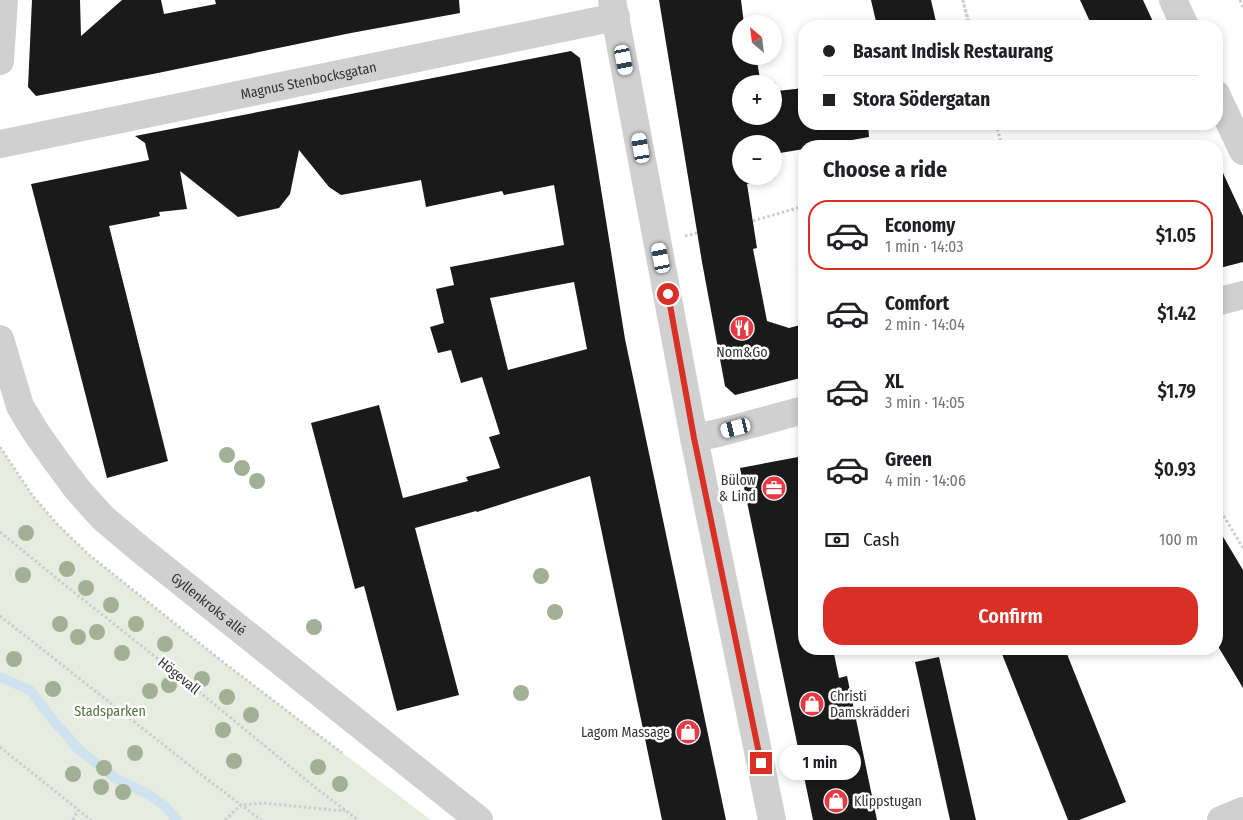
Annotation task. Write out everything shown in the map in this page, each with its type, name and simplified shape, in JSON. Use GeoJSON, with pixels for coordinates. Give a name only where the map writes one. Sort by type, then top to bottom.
{"type":"FeatureCollection","features":[{"type":"Feature","properties":{"kind":"street"},"geometry":{"type":"LineString","coordinates":[[0,61],[4,0]]}},
{"type":"Feature","properties":{"kind":"street"},"geometry":{"type":"LineString","coordinates":[[1173,0],[1182,20]]}},
{"type":"Feature","properties":{"kind":"street"},"geometry":{"type":"LineString","coordinates":[[614,8],[694,438],[772,820]]}},
{"type":"Feature","properties":{"kind":"street","name":"Magnus Stenbocksgatan"},"geometry":{"type":"LineString","coordinates":[[0,144],[614,8]]}},
{"type":"Feature","properties":{"kind":"street"},"geometry":{"type":"LineString","coordinates":[[1223,109],[1243,152]]}},
{"type":"Feature","properties":{"kind":"street"},"geometry":{"type":"LineString","coordinates":[[1223,300],[1243,295]]}},
{"type":"Feature","properties":{"kind":"street","name":"Gyllenkroks allé"},"geometry":{"type":"LineString","coordinates":[[0,339],[20,406],[54,458],[77,489],[103,518],[140,550],[479,820]]}},
{"type":"Feature","properties":{"kind":"street"},"geometry":{"type":"LineString","coordinates":[[694,438],[798,412]]}},
{"type":"Feature","properties":{"kind":"street"},"geometry":{"type":"LineString","coordinates":[[1222,820],[1243,811]]}},
{"type":"Feature","properties":{"kind":"path"},"geometry":{"type":"LineString","coordinates":[[1240,0],[1243,7]]}},
{"type":"Feature","properties":{"kind":"path"},"geometry":{"type":"LineString","coordinates":[[963,1],[968,20]]}},
{"type":"Feature","properties":{"kind":"path"},"geometry":{"type":"LineString","coordinates":[[753,221],[798,208]]}},
{"type":"Feature","properties":{"kind":"path"},"geometry":{"type":"LineString","coordinates":[[1223,515],[1243,548]]}},
{"type":"Feature","properties":{"kind":"path","name":"Högevall"},"geometry":{"type":"LineString","coordinates":[[0,532],[358,820]]}},
{"type":"Feature","properties":{"kind":"path"},"geometry":{"type":"LineString","coordinates":[[0,616],[261,820]]}},
{"type":"Feature","properties":{"kind":"path"},"geometry":{"type":"LineString","coordinates":[[0,747],[91,820]]}},
{"type":"Feature","properties":{"kind":"path"},"geometry":{"type":"LineString","coordinates":[[224,820],[241,805],[263,803],[346,811]]}},
{"type":"Feature","properties":{"kind":"path"},"geometry":{"type":"LineString","coordinates":[[73,820],[78,810]]}},
{"type":"Feature","properties":{"kind":"green space","name":"Stadsparken"},"geometry":{"type":"Polygon","coordinates":[[[0,447],[32,495],[58,525],[88,554],[223,662],[431,820],[0,820],[0,447]]]}},
{"type":"Feature","properties":{"kind":"building"},"geometry":{"type":"Polygon","coordinates":[[[32,0],[80,0],[81,36],[122,0],[161,0],[164,14],[216,4],[215,0],[459,0],[460,13],[36,96],[28,87],[32,0]]]}},
{"type":"Feature","properties":{"kind":"building"},"geometry":{"type":"Polygon","coordinates":[[[659,0],[741,0],[743,15],[732,15],[732,65],[758,65],[759,75],[732,75],[732,125],[782,125],[782,90],[798,89],[798,130],[868,130],[869,137],[852,140],[798,140],[798,150],[782,153],[782,135],[732,135],[732,185],[747,185],[757,248],[753,249],[767,321],[789,328],[798,326],[798,379],[735,395],[725,386],[702,262],[659,0]]]}},
{"type":"Feature","properties":{"kind":"building"},"geometry":{"type":"Polygon","coordinates":[[[871,0],[931,0],[936,20],[876,20],[871,0]]]}},
{"type":"Feature","properties":{"kind":"building"},"geometry":{"type":"Polygon","coordinates":[[[1080,0],[1143,0],[1152,20],[1089,20],[1080,0]]]}},
{"type":"Feature","properties":{"kind":"building"},"geometry":{"type":"Polygon","coordinates":[[[571,51],[580,58],[625,339],[726,820],[662,820],[590,476],[477,512],[415,528],[459,695],[397,711],[364,586],[355,589],[311,423],[379,405],[403,498],[468,481],[466,477],[500,468],[489,437],[500,434],[482,377],[461,383],[451,350],[438,353],[430,327],[444,323],[436,289],[454,285],[450,267],[564,245],[554,185],[504,195],[502,191],[426,207],[421,180],[341,195],[329,187],[299,150],[290,194],[279,208],[238,217],[180,171],[187,209],[159,212],[160,216],[109,226],[168,461],[107,478],[31,184],[149,160],[145,143],[135,136],[571,51]],[[574,282],[490,298],[508,370],[587,349],[574,282]]]}},
{"type":"Feature","properties":{"kind":"building"},"geometry":{"type":"Polygon","coordinates":[[[1223,173],[1243,216],[1243,262],[1223,267],[1223,173]]]}},
{"type":"Feature","properties":{"kind":"building"},"geometry":{"type":"Polygon","coordinates":[[[798,457],[798,655],[834,655],[839,678],[847,676],[877,820],[813,820],[740,468],[798,457]]]}},
{"type":"Feature","properties":{"kind":"building"},"geometry":{"type":"Polygon","coordinates":[[[1223,537],[1243,570],[1243,688],[1223,655],[1223,537]]]}},
{"type":"Feature","properties":{"kind":"building"},"geometry":{"type":"Polygon","coordinates":[[[1002,655],[1067,655],[1126,802],[1079,820],[1068,820],[1002,655]]]}},
{"type":"Feature","properties":{"kind":"building"},"geometry":{"type":"Polygon","coordinates":[[[939,657],[976,820],[950,820],[915,662],[939,657]]]}},
{"type":"Feature","properties":{"kind":"waterway"},"geometry":{"type":"LineString","coordinates":[[0,677],[30,690],[77,748],[115,778],[148,794],[165,806],[177,820]]}},
{"type":"Feature","properties":{"kind":"place","name":"Nom&Go"},"geometry":{"type":"Point","coordinates":[742,328]}},
{"type":"Feature","properties":{"kind":"place","name":"Bülow & Lind"},"geometry":{"type":"Point","coordinates":[774,488]}},
{"type":"Feature","properties":{"kind":"place","name":"Christi Damskrädderi"},"geometry":{"type":"Point","coordinates":[812,704]}},
{"type":"Feature","properties":{"kind":"place","name":"Lagom Massage"},"geometry":{"type":"Point","coordinates":[688,732]}},
{"type":"Feature","properties":{"kind":"place","name":"Klippstugan"},"geometry":{"type":"Point","coordinates":[836,801]}},
{"type":"Feature","properties":{"kind":"route"},"geometry":{"type":"LineString","coordinates":[[668,294],[694,438],[761,763]]}}]}
